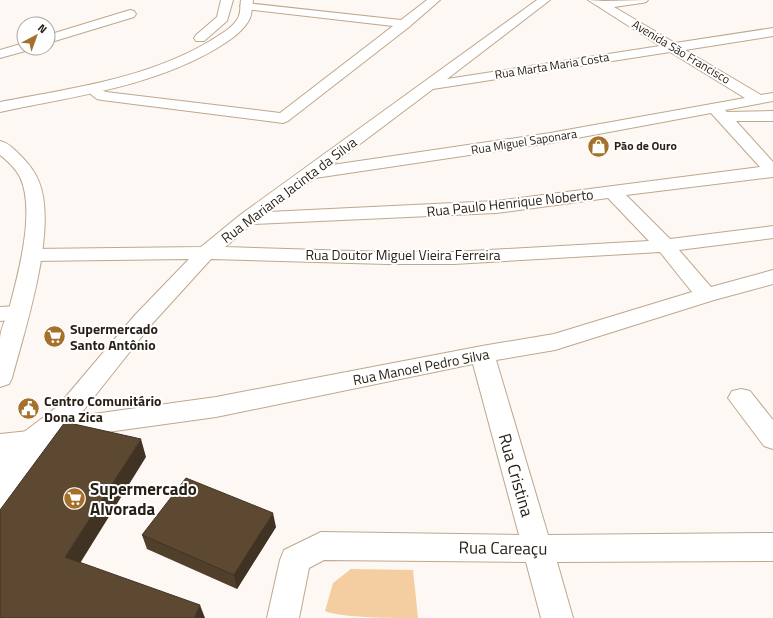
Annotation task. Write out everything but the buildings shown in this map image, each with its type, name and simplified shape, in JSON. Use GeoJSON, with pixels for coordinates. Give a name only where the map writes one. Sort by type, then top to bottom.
{"type":"FeatureCollection","features":[{"type":"Feature","properties":{"kind":"street"},"geometry":{"type":"LineString","coordinates":[[91,89],[102,96],[283,118],[434,0]]}},
{"type":"Feature","properties":{"kind":"street","name":"Rua Mariana Jacinta da Silva"},"geometry":{"type":"LineString","coordinates":[[0,506],[143,320],[206,253],[247,219],[544,0]]}},
{"type":"Feature","properties":{"kind":"street"},"geometry":{"type":"LineString","coordinates":[[599,2],[642,0]]}},
{"type":"Feature","properties":{"kind":"street","name":"Avenida São Francisco"},"geometry":{"type":"LineString","coordinates":[[599,2],[766,98]]}},
{"type":"Feature","properties":{"kind":"street"},"geometry":{"type":"LineString","coordinates":[[12,91],[85,80],[124,70],[157,59],[186,46],[208,32],[223,18],[226,3],[246,3],[405,24]]}},
{"type":"Feature","properties":{"kind":"street"},"geometry":{"type":"LineString","coordinates":[[0,107],[91,89],[155,71],[204,50],[217,42],[237,26],[244,18],[246,3]]}},
{"type":"Feature","properties":{"kind":"street"},"geometry":{"type":"LineString","coordinates":[[56,37],[130,14]]}},
{"type":"Feature","properties":{"kind":"street","name":"Rua Marta Maria Costa"},"geometry":{"type":"LineString","coordinates":[[430,85],[773,32]]}},
{"type":"Feature","properties":{"kind":"street"},"geometry":{"type":"LineString","coordinates":[[0,54],[16,49]]}},
{"type":"Feature","properties":{"kind":"street","name":"Rua Miguel Saponara"},"geometry":{"type":"LineString","coordinates":[[311,173],[719,113],[766,98]]}},
{"type":"Feature","properties":{"kind":"street"},"geometry":{"type":"LineString","coordinates":[[719,113],[773,116]]}},
{"type":"Feature","properties":{"kind":"street"},"geometry":{"type":"LineString","coordinates":[[719,113],[772,171]]}},
{"type":"Feature","properties":{"kind":"street"},"geometry":{"type":"LineString","coordinates":[[0,146],[14,157],[24,169],[31,183],[36,200],[32,255],[9,314],[0,378]]}},
{"type":"Feature","properties":{"kind":"street","name":"Rua Paulo Henrique Noberto"},"geometry":{"type":"LineString","coordinates":[[247,219],[496,207],[772,171]]}},
{"type":"Feature","properties":{"kind":"street"},"geometry":{"type":"LineString","coordinates":[[613,192],[665,246],[706,295]]}},
{"type":"Feature","properties":{"kind":"street","name":"Rua Doutor Miguel Vieira Ferreira"},"geometry":{"type":"LineString","coordinates":[[32,255],[206,253],[387,258],[454,258],[511,256],[665,246],[773,232]]}},
{"type":"Feature","properties":{"kind":"street","name":"Rua Manoel Pedro Silva"},"geometry":{"type":"LineString","coordinates":[[65,421],[216,407],[482,354],[555,342],[706,295],[773,277]]}},
{"type":"Feature","properties":{"kind":"street","name":"Rua Cristina"},"geometry":{"type":"LineString","coordinates":[[482,354],[557,618]]}},
{"type":"Feature","properties":{"kind":"street"},"geometry":{"type":"LineString","coordinates":[[741,398],[773,439]]}},
{"type":"Feature","properties":{"kind":"street","name":"Rua Mariana Jacinta da Silva"},"geometry":{"type":"LineString","coordinates":[[0,474],[29,442],[65,421]]}},
{"type":"Feature","properties":{"kind":"street"},"geometry":{"type":"LineString","coordinates":[[0,445],[29,442]]}},
{"type":"Feature","properties":{"kind":"street","name":"Rua Careaçu"},"geometry":{"type":"LineString","coordinates":[[284,618],[295,560],[321,546],[537,549],[773,548]]}},
{"type":"Feature","properties":{"kind":"shaded area"},"geometry":{"type":"Polygon","coordinates":[[[351,569],[413,570],[418,618],[355,616],[325,611],[333,583],[351,569]]]}},
{"type":"Feature","properties":{"kind":"place","name":"Pão de Ouro"},"geometry":{"type":"Point","coordinates":[598,146]}},
{"type":"Feature","properties":{"kind":"place","name":"Supermercado Santo Antônio"},"geometry":{"type":"Point","coordinates":[55,337]}},
{"type":"Feature","properties":{"kind":"place","name":"Centro Comunitário Dona Zica"},"geometry":{"type":"Point","coordinates":[28,409]}},
{"type":"Feature","properties":{"kind":"place","name":"Supermercado Alvorada"},"geometry":{"type":"Point","coordinates":[75,499]}}]}
